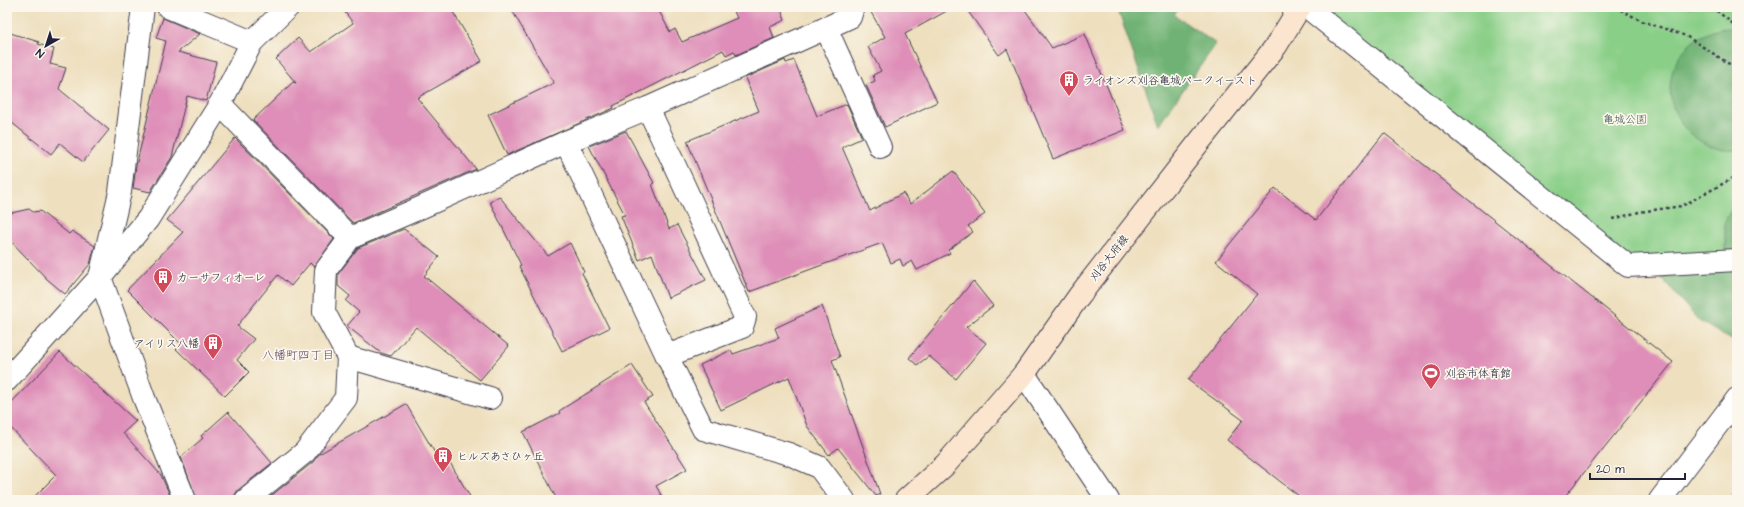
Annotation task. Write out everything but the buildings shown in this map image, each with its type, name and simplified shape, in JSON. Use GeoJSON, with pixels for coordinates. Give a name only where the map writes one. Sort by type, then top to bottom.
{"type":"FeatureCollection","features":[{"type":"Feature","properties":{"kind":"main road","name":"刈谷大府線"},"geometry":{"type":"LineString","coordinates":[[906,500],[945,466],[1024,374],[1084,290],[1276,46],[1300,7]]}},
{"type":"Feature","properties":{"kind":"street"},"geometry":{"type":"LineString","coordinates":[[143,7],[120,192],[100,277],[144,398],[185,500]]}},
{"type":"Feature","properties":{"kind":"street"},"geometry":{"type":"LineString","coordinates":[[168,7],[252,42]]}},
{"type":"Feature","properties":{"kind":"street"},"geometry":{"type":"LineString","coordinates":[[8,376],[100,277],[148,219],[220,104],[252,42],[288,7]]}},
{"type":"Feature","properties":{"kind":"street"},"geometry":{"type":"LineString","coordinates":[[246,500],[305,452],[346,398],[348,357],[324,312],[326,270],[350,238],[566,142],[648,108],[850,17],[853,7]]}},
{"type":"Feature","properties":{"kind":"street"},"geometry":{"type":"LineString","coordinates":[[1307,7],[1628,266],[1737,260]]}},
{"type":"Feature","properties":{"kind":"street"},"geometry":{"type":"LineString","coordinates":[[826,28],[880,147]]}},
{"type":"Feature","properties":{"kind":"street"},"geometry":{"type":"LineString","coordinates":[[220,104],[350,238]]}},
{"type":"Feature","properties":{"kind":"street"},"geometry":{"type":"LineString","coordinates":[[648,108],[745,317],[742,327],[667,356]]}},
{"type":"Feature","properties":{"kind":"street"},"geometry":{"type":"LineString","coordinates":[[566,142],[703,429],[788,454],[819,467],[844,500]]}},
{"type":"Feature","properties":{"kind":"street"},"geometry":{"type":"LineString","coordinates":[[348,357],[490,398]]}},
{"type":"Feature","properties":{"kind":"street"},"geometry":{"type":"LineString","coordinates":[[1024,374],[1108,500]]}},
{"type":"Feature","properties":{"kind":"street"},"geometry":{"type":"LineString","coordinates":[[1660,500],[1737,399]]}},
{"type":"Feature","properties":{"kind":"path"},"geometry":{"type":"LineString","coordinates":[[1615,7],[1642,21],[1686,36],[1737,69]]}},
{"type":"Feature","properties":{"kind":"path"},"geometry":{"type":"LineString","coordinates":[[1712,7],[1737,27]]}},
{"type":"Feature","properties":{"kind":"path"},"geometry":{"type":"LineString","coordinates":[[1580,227],[1639,212],[1682,206],[1737,176]]}},
{"type":"Feature","properties":{"kind":"green space"},"geometry":{"type":"Polygon","coordinates":[[[1117,7],[1179,7],[1174,15],[1216,44],[1158,125],[1117,7]]]}},
{"type":"Feature","properties":{"kind":"green space","name":"亀城公園"},"geometry":{"type":"Polygon","coordinates":[[[1307,7],[1737,7],[1737,260],[1628,266],[1307,7]]]}},
{"type":"Feature","properties":{"kind":"green space"},"geometry":{"type":"Polygon","coordinates":[[[1723,28],[1737,28],[1737,150],[1723,150],[1698,140],[1683,126],[1674,109],[1670,90],[1673,72],[1681,54],[1695,40],[1723,28]]]}},
{"type":"Feature","properties":{"kind":"green space"},"geometry":{"type":"Polygon","coordinates":[[[1737,200],[1737,343],[1699,321],[1659,275],[1725,261],[1725,221],[1737,200]]]}},
{"type":"Feature","properties":{"kind":"waterway"},"geometry":{"type":"LineString","coordinates":[[1732,500],[1737,494]]}},
{"type":"Feature","properties":{"kind":"place","name":"ライオンズ刈谷亀城パークイースト"},"geometry":{"type":"Point","coordinates":[1069,97]}},
{"type":"Feature","properties":{"kind":"place","name":"カーサフィオーレ"},"geometry":{"type":"Point","coordinates":[163,294]}},
{"type":"Feature","properties":{"kind":"place","name":"アイリス八幡"},"geometry":{"type":"Point","coordinates":[213,360]}},
{"type":"Feature","properties":{"kind":"place","name":"刈谷市体育館"},"geometry":{"type":"Point","coordinates":[1431,390]}},
{"type":"Feature","properties":{"kind":"place","name":"ヒルズあさひヶ丘"},"geometry":{"type":"Point","coordinates":[443,473]}},
{"type":"Feature","properties":{"kind":"district","name":"八幡町四丁目"},"geometry":{"type":"Point","coordinates":[298,355]}}]}
